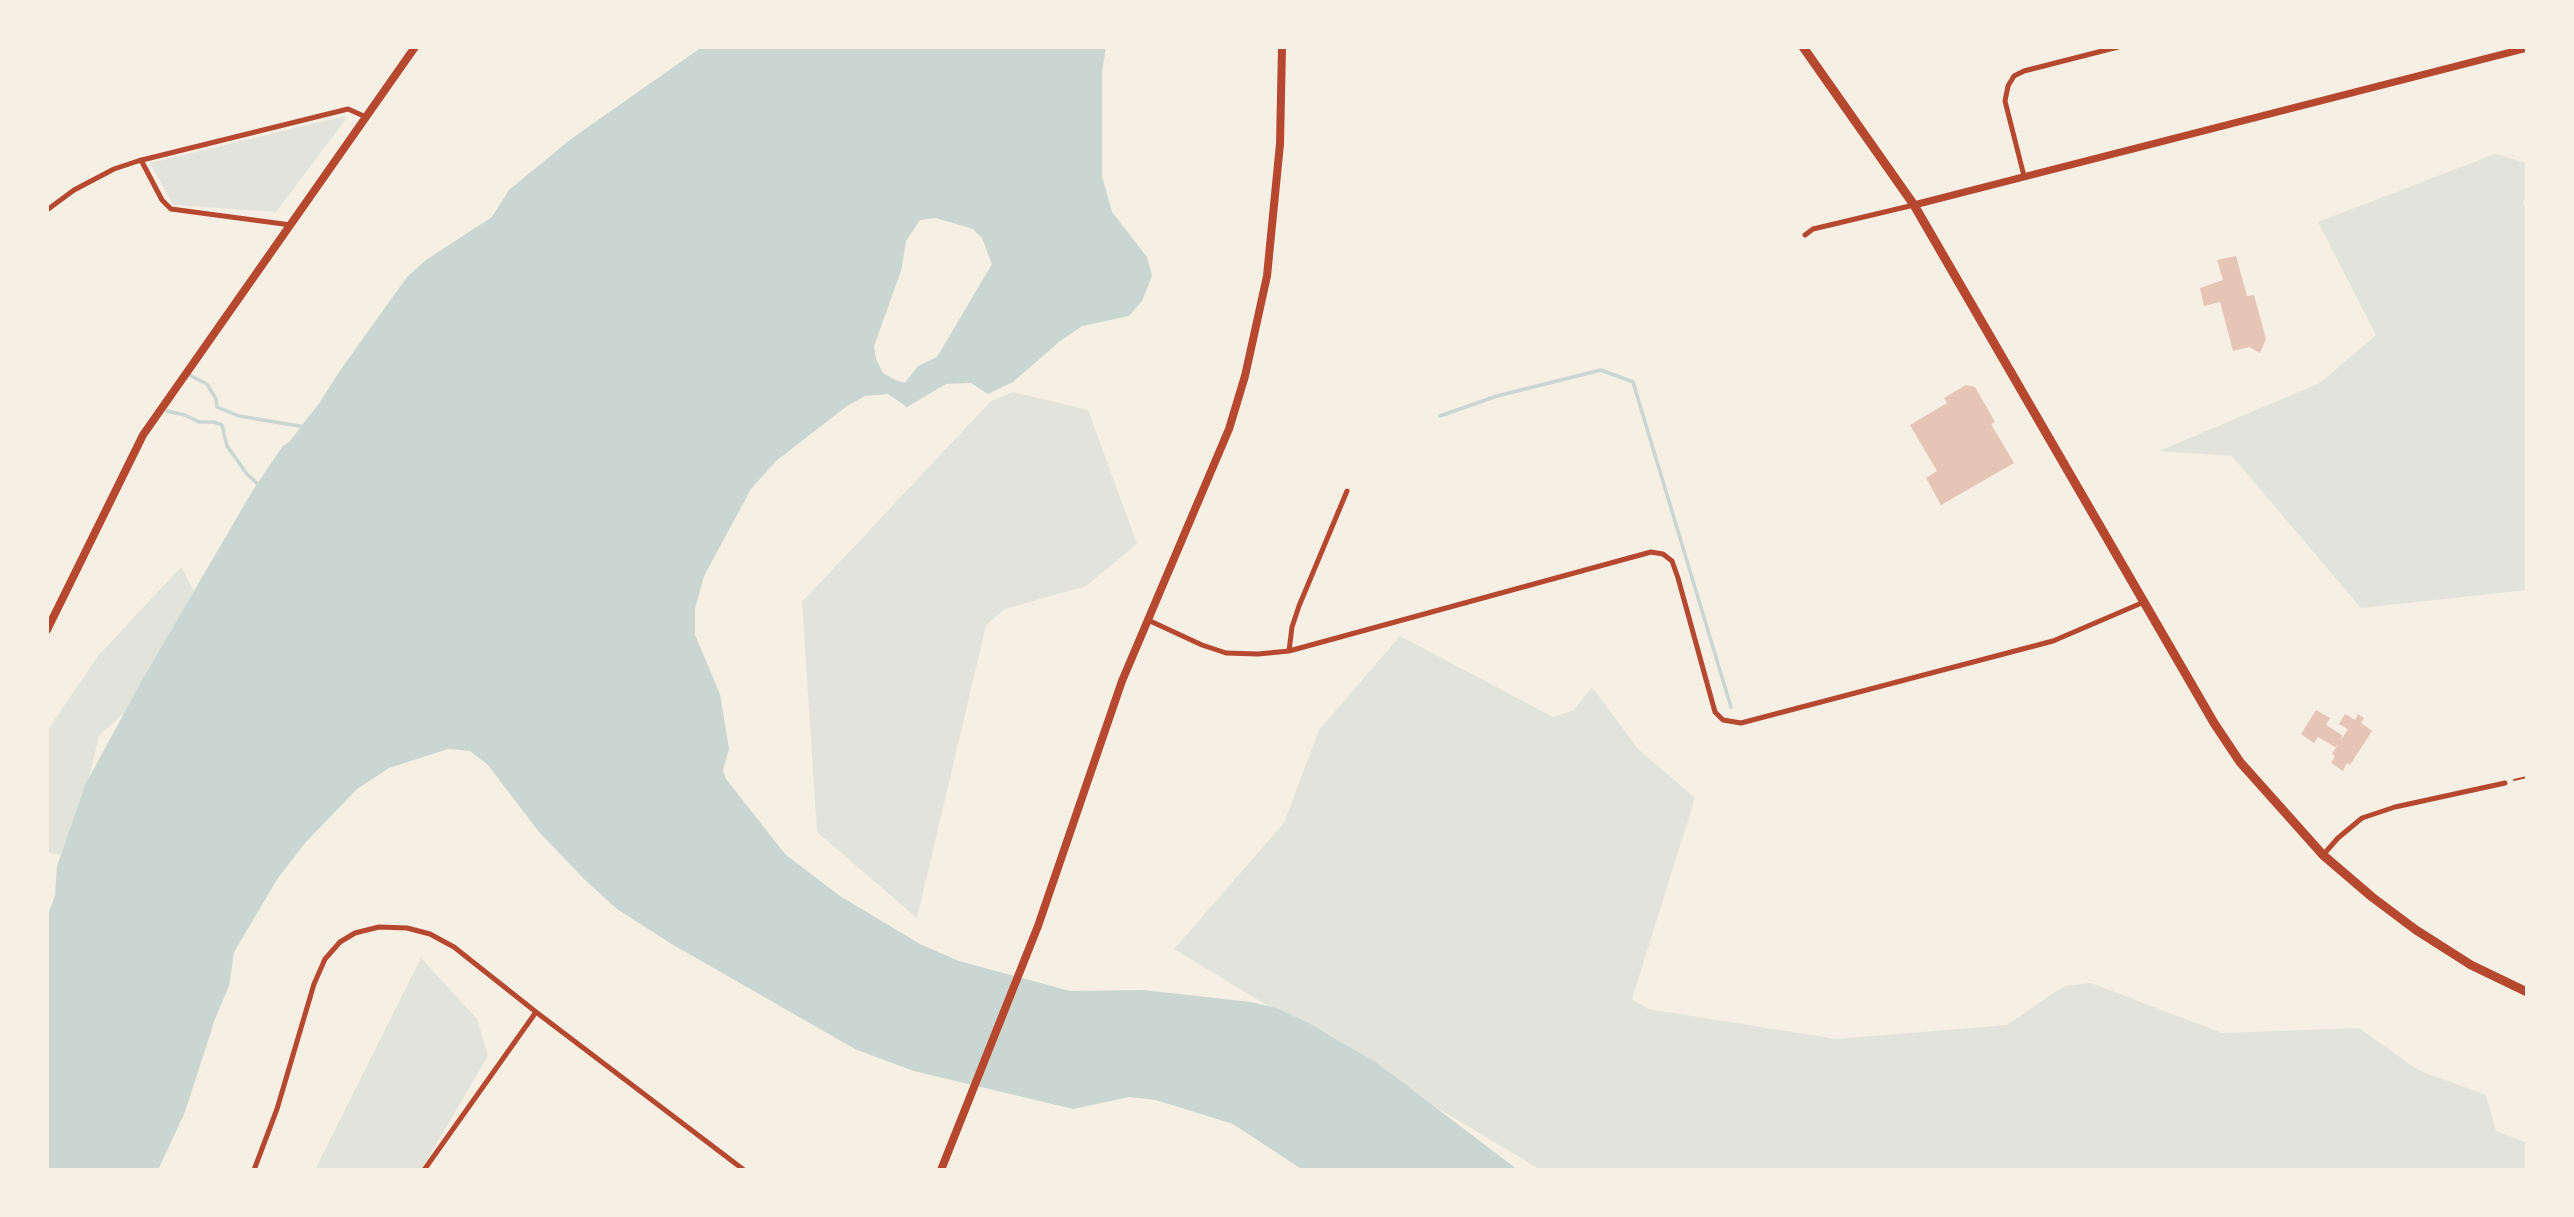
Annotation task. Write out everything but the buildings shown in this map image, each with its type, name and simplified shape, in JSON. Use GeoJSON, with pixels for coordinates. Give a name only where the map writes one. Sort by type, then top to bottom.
{"type":"FeatureCollection","features":[{"type":"Feature","properties":{"kind":"main road"},"geometry":{"type":"LineString","coordinates":[[47,630],[143,435],[415,47]]}},
{"type":"Feature","properties":{"kind":"main road"},"geometry":{"type":"LineString","coordinates":[[941,1170],[1038,926],[1122,681],[1230,429],[1261,310],[1267,276],[1280,144],[1282,47]]}},
{"type":"Feature","properties":{"kind":"main road"},"geometry":{"type":"LineString","coordinates":[[1803,47],[1914,205],[2208,713],[2240,762],[2323,855],[2372,897],[2416,930],[2471,965],[2527,992]]}},
{"type":"Feature","properties":{"kind":"street"},"geometry":{"type":"LineString","coordinates":[[2024,176],[2006,101],[2008,86],[2014,76],[2024,71],[2118,47]]}},
{"type":"Feature","properties":{"kind":"street"},"geometry":{"type":"LineString","coordinates":[[1805,235],[1813,229],[2527,48]]}},
{"type":"Feature","properties":{"kind":"street"},"geometry":{"type":"LineString","coordinates":[[47,210],[74,190],[114,169],[141,160],[348,109],[366,117]]}},
{"type":"Feature","properties":{"kind":"street"},"geometry":{"type":"LineString","coordinates":[[141,160],[162,200],[171,209],[291,225]]}},
{"type":"Feature","properties":{"kind":"street"},"geometry":{"type":"LineString","coordinates":[[1289,651],[1292,627],[1299,606],[1347,491]]}},
{"type":"Feature","properties":{"kind":"street"},"geometry":{"type":"LineString","coordinates":[[1147,620],[1226,653],[1289,651],[1651,552],[1662,554],[1672,561],[1715,712],[1723,720],[1741,723],[2053,641],[2145,601]]}},
{"type":"Feature","properties":{"kind":"street"},"geometry":{"type":"LineString","coordinates":[[2323,855],[2362,818],[2395,807],[2505,783]]}},
{"type":"Feature","properties":{"kind":"street"},"geometry":{"type":"LineString","coordinates":[[254,1170],[277,1109],[314,984],[325,959],[340,942],[355,933],[379,927],[407,928],[430,933],[454,947],[744,1170]]}},
{"type":"Feature","properties":{"kind":"street"},"geometry":{"type":"LineString","coordinates":[[424,1170],[536,1012]]}},
{"type":"Feature","properties":{"kind":"path"},"geometry":{"type":"LineString","coordinates":[[2505,783],[2527,777]]}},
{"type":"Feature","properties":{"kind":"shaded area"},"geometry":{"type":"Polygon","coordinates":[[[702,47],[1106,47],[1102,72],[1102,176],[1112,212],[1147,257],[1152,276],[1142,301],[1129,316],[1082,326],[1013,382],[988,394],[971,383],[946,384],[907,407],[888,394],[865,396],[847,406],[776,461],[751,489],[704,576],[695,609],[695,635],[720,694],[729,749],[723,770],[726,779],[785,854],[840,896],[920,944],[959,961],[1070,991],[1143,990],[1251,1002],[1276,1008],[1307,1022],[1377,1063],[1518,1170],[1303,1170],[1233,1124],[1156,1100],[1129,1097],[1073,1109],[914,1071],[855,1049],[670,943],[617,909],[539,832],[488,765],[470,751],[448,749],[389,768],[357,789],[305,843],[278,878],[234,952],[229,986],[215,1019],[185,1112],[158,1170],[47,1170],[47,917],[55,896],[57,866],[86,783],[145,675],[253,490],[282,447],[290,441],[320,402],[407,277],[426,260],[492,217],[509,190],[571,139],[702,47]],[[936,218],[920,220],[906,241],[901,271],[874,346],[876,359],[883,373],[895,380],[905,383],[918,366],[937,357],[992,264],[982,238],[973,229],[936,218]]]}},
{"type":"Feature","properties":{"kind":"shaded area"},"geometry":{"type":"Polygon","coordinates":[[[345,116],[346,119],[276,212],[173,205],[150,163],[345,116]]]}},
{"type":"Feature","properties":{"kind":"shaded area"},"geometry":{"type":"Polygon","coordinates":[[[2495,154],[2527,163],[2527,191],[2523,204],[2527,207],[2527,590],[2361,608],[2232,456],[2159,451],[2320,383],[2376,335],[2318,222],[2495,154]]]}},
{"type":"Feature","properties":{"kind":"shaded area"},"geometry":{"type":"Polygon","coordinates":[[[1013,392],[1088,410],[1137,544],[1086,586],[1005,609],[986,625],[917,918],[817,832],[802,602],[991,401],[1013,392]]]}},
{"type":"Feature","properties":{"kind":"shaded area"},"geometry":{"type":"Polygon","coordinates":[[[181,567],[194,591],[126,711],[99,736],[89,778],[61,855],[47,852],[47,731],[98,656],[181,567]]]}},
{"type":"Feature","properties":{"kind":"shaded area"},"geometry":{"type":"Polygon","coordinates":[[[1400,636],[1553,717],[1574,710],[1592,687],[1638,749],[1695,798],[1632,999],[1648,1009],[1836,1039],[2007,1025],[2064,986],[2091,983],[2222,1033],[2359,1028],[2418,1070],[2486,1095],[2496,1131],[2527,1143],[2527,1170],[1541,1170],[1424,1100],[1377,1063],[1307,1022],[1268,1006],[1174,949],[1284,823],[1319,730],[1400,636]]]}},
{"type":"Feature","properties":{"kind":"shaded area"},"geometry":{"type":"Polygon","coordinates":[[[421,958],[477,1019],[488,1056],[421,1170],[315,1170],[421,958]]]}},
{"type":"Feature","properties":{"kind":"waterway"},"geometry":{"type":"LineString","coordinates":[[1440,416],[1497,396],[1601,370],[1633,382],[1731,707]]}},
{"type":"Feature","properties":{"kind":"waterway"},"geometry":{"type":"LineString","coordinates":[[191,376],[207,384],[216,399],[217,407],[239,416],[305,427]]}},
{"type":"Feature","properties":{"kind":"waterway"},"geometry":{"type":"LineString","coordinates":[[167,411],[199,422],[222,425],[227,446],[247,474],[260,486]]}}]}
